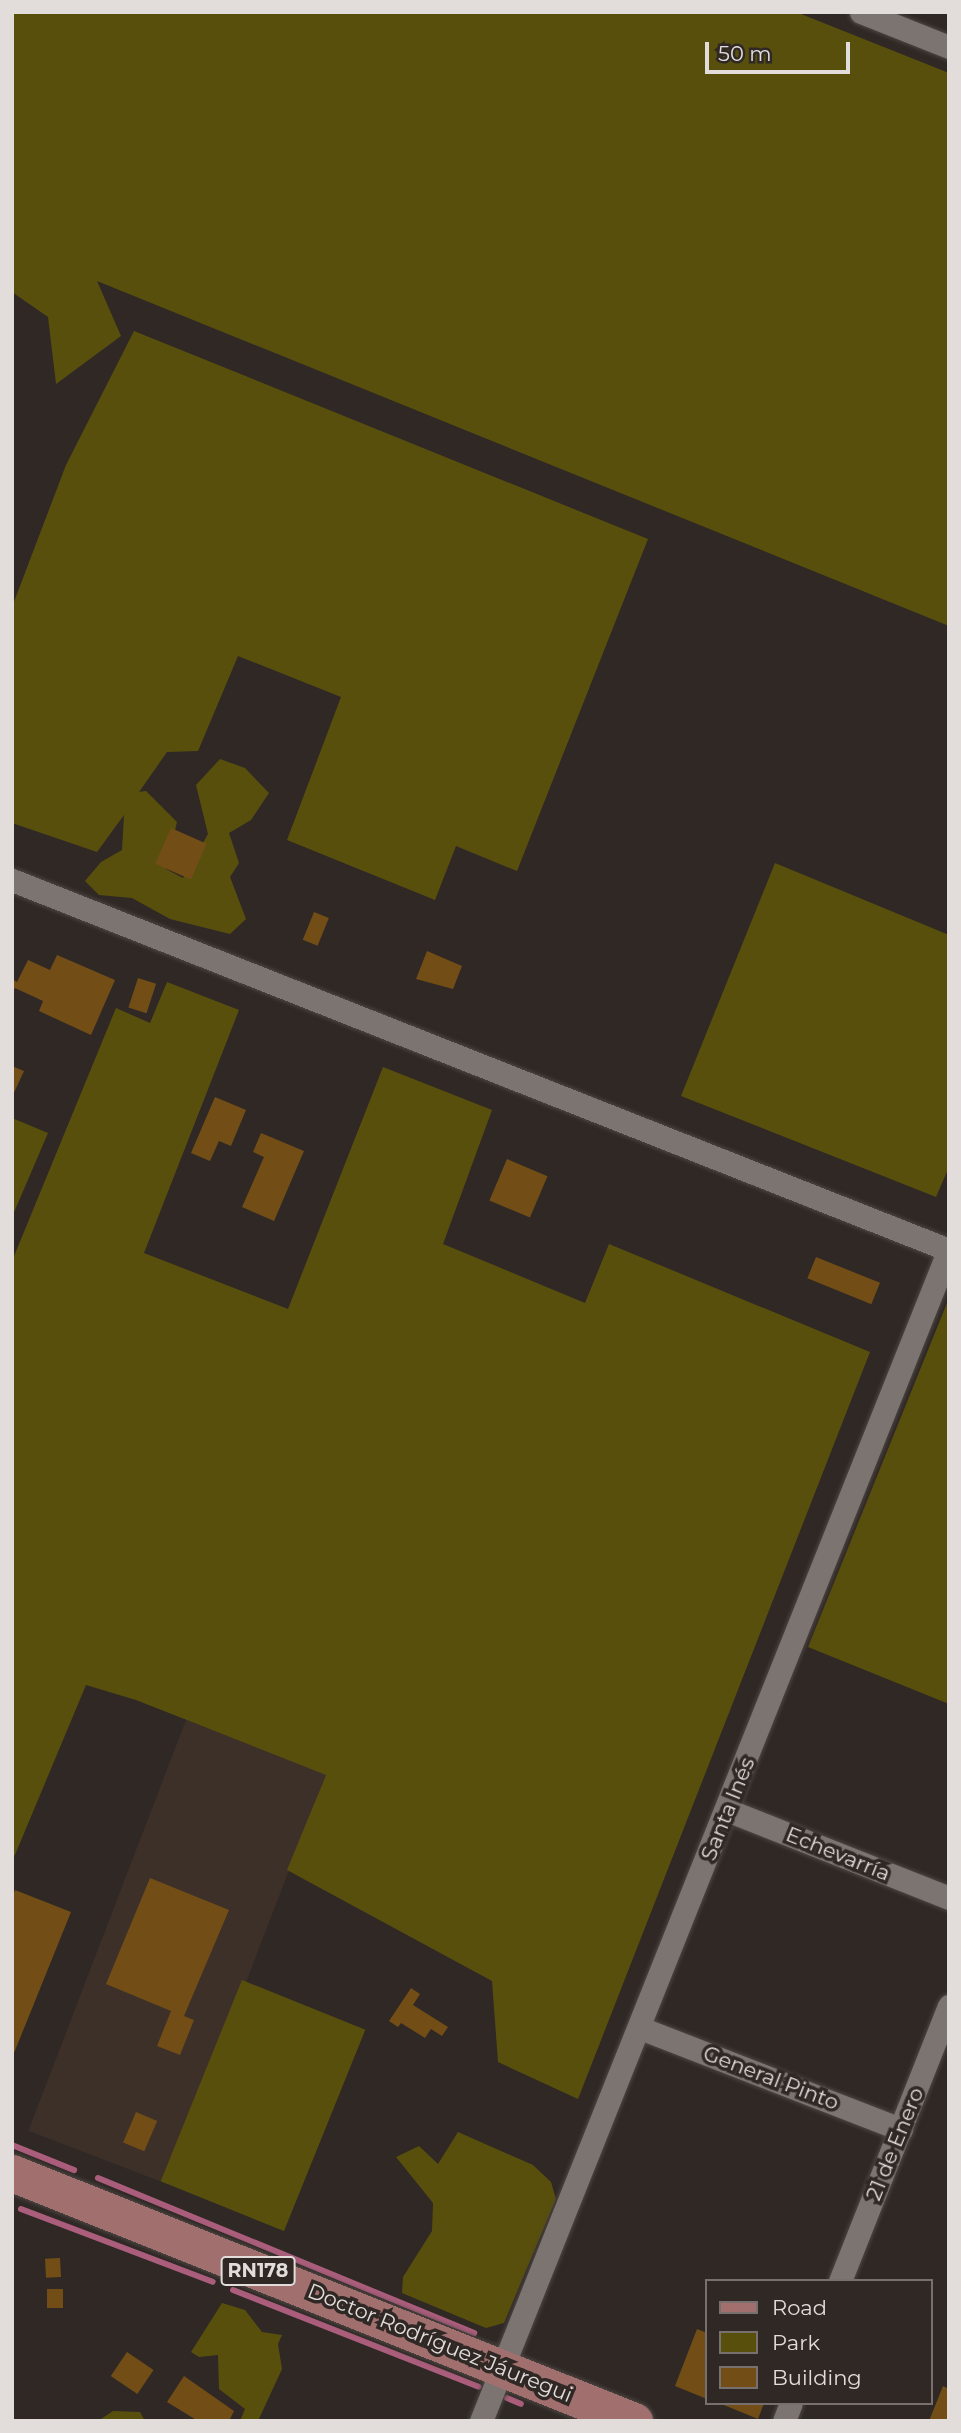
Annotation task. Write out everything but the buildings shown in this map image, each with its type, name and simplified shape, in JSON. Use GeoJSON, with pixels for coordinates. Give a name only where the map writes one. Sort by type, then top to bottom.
{"type":"FeatureCollection","features":[{"type":"Feature","properties":{"kind":"main road","name":"Doctor Rodríguez Jáuregui"},"geometry":{"type":"LineString","coordinates":[[12,2174],[634,2421]]}},
{"type":"Feature","properties":{"kind":"street"},"geometry":{"type":"LineString","coordinates":[[861,12],[949,47]]}},
{"type":"Feature","properties":{"kind":"street"},"geometry":{"type":"LineString","coordinates":[[12,880],[949,1250]]}},
{"type":"Feature","properties":{"kind":"street","name":"Santa Inés"},"geometry":{"type":"LineString","coordinates":[[481,2421],[949,1250]]}},
{"type":"Feature","properties":{"kind":"street","name":"Echevarría"},"geometry":{"type":"LineString","coordinates":[[727,1810],[949,1898]]}},
{"type":"Feature","properties":{"kind":"street","name":"21 de Enero"},"geometry":{"type":"LineString","coordinates":[[841,2279],[949,2006]]}},
{"type":"Feature","properties":{"kind":"street","name":"General Pinto"},"geometry":{"type":"LineString","coordinates":[[640,2028],[901,2129]]}},
{"type":"Feature","properties":{"kind":"shaded area"},"geometry":{"type":"Polygon","coordinates":[[[186,1720],[326,1774],[168,2185],[28,2131],[186,1720]]]}},
{"type":"Feature","properties":{"kind":"green space"},"geometry":{"type":"Polygon","coordinates":[[[12,12],[796,12],[949,73],[949,626],[97,281],[121,336],[56,384],[48,317],[12,292],[12,12]]]}},
{"type":"Feature","properties":{"kind":"green space"},"geometry":{"type":"Polygon","coordinates":[[[134,331],[648,539],[517,871],[456,846],[435,900],[287,840],[341,697],[238,656],[198,751],[167,752],[139,792],[146,791],[177,822],[166,869],[183,878],[208,834],[196,785],[220,759],[245,768],[269,793],[251,820],[229,833],[239,863],[230,877],[246,919],[230,934],[170,919],[132,898],[99,895],[85,881],[101,862],[122,850],[124,815],[97,852],[12,823],[12,607],[66,465],[134,331]]]}},
{"type":"Feature","properties":{"kind":"green space"},"geometry":{"type":"Polygon","coordinates":[[[775,863],[949,935],[949,1167],[936,1197],[681,1096],[775,863]]]}},
{"type":"Feature","properties":{"kind":"green space"},"geometry":{"type":"Polygon","coordinates":[[[167,982],[239,1010],[144,1253],[288,1309],[383,1067],[492,1110],[443,1244],[585,1303],[609,1244],[870,1352],[578,2099],[498,2062],[492,1981],[287,1870],[326,1775],[136,1700],[86,1685],[12,1862],[12,1261],[116,1008],[150,1023],[167,982]]]}},
{"type":"Feature","properties":{"kind":"green space"},"geometry":{"type":"Polygon","coordinates":[[[12,1118],[48,1133],[12,1217],[12,1118]]]}},
{"type":"Feature","properties":{"kind":"green space"},"geometry":{"type":"Polygon","coordinates":[[[949,1298],[949,1704],[808,1647],[949,1298]]]}},
{"type":"Feature","properties":{"kind":"green space"},"geometry":{"type":"Polygon","coordinates":[[[242,1980],[365,2030],[284,2231],[161,2181],[242,1980]]]}},
{"type":"Feature","properties":{"kind":"green space"},"geometry":{"type":"Polygon","coordinates":[[[458,2132],[533,2165],[551,2182],[556,2199],[504,2323],[486,2328],[402,2293],[403,2277],[432,2231],[433,2203],[396,2157],[419,2146],[438,2164],[458,2132]]]}},
{"type":"Feature","properties":{"kind":"green space"},"geometry":{"type":"Polygon","coordinates":[[[222,2303],[245,2310],[262,2332],[282,2335],[278,2344],[282,2369],[258,2421],[240,2421],[245,2409],[219,2389],[218,2355],[199,2357],[191,2352],[222,2303]]]}},
{"type":"Feature","properties":{"kind":"green space"},"geometry":{"type":"Polygon","coordinates":[[[113,2411],[140,2412],[145,2421],[98,2421],[113,2411]]]}},
{"type":"Feature","properties":{"kind":"waterway"},"geometry":{"type":"LineString","coordinates":[[12,2145],[74,2170]]}},
{"type":"Feature","properties":{"kind":"waterway"},"geometry":{"type":"LineString","coordinates":[[98,2178],[474,2333]]}},
{"type":"Feature","properties":{"kind":"waterway"},"geometry":{"type":"LineString","coordinates":[[21,2209],[213,2282]]}},
{"type":"Feature","properties":{"kind":"waterway"},"geometry":{"type":"LineString","coordinates":[[233,2290],[479,2387]]}},
{"type":"Feature","properties":{"kind":"waterway"},"geometry":{"type":"LineString","coordinates":[[507,2398],[521,2404]]}}]}
